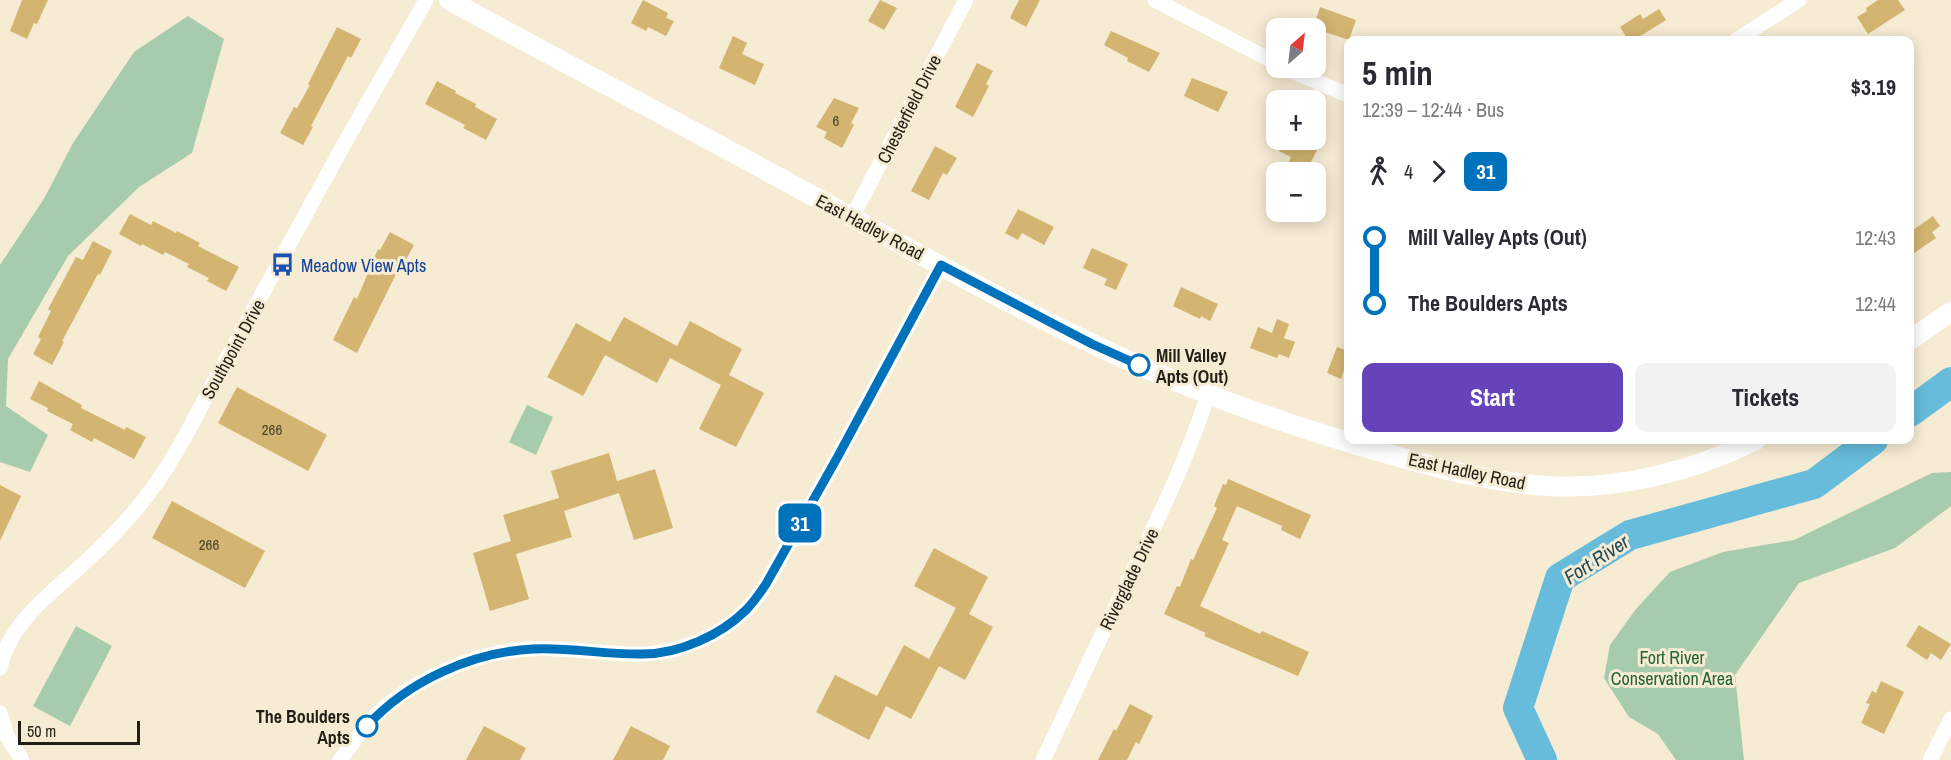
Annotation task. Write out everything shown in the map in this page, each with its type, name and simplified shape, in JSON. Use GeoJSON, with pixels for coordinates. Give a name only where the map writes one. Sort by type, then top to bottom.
{"type":"FeatureCollection","features":[{"type":"Feature","properties":{"kind":"street","name":"Southpoint Drive"},"geometry":{"type":"LineString","coordinates":[[0,668],[10,640],[28,615],[118,530],[145,499],[165,470],[426,0]]}},
{"type":"Feature","properties":{"kind":"street","name":"East Hadley Road"},"geometry":{"type":"LineString","coordinates":[[449,0],[1092,344],[1208,395],[1344,441]]}},
{"type":"Feature","properties":{"kind":"street","name":"Chesterfield Drive"},"geometry":{"type":"LineString","coordinates":[[852,217],[966,0]]}},
{"type":"Feature","properties":{"kind":"street"},"geometry":{"type":"LineString","coordinates":[[1155,0],[1266,58]]}},
{"type":"Feature","properties":{"kind":"street"},"geometry":{"type":"LineString","coordinates":[[1742,36],[1799,0]]}},
{"type":"Feature","properties":{"kind":"street"},"geometry":{"type":"LineString","coordinates":[[1308,78],[1344,93]]}},
{"type":"Feature","properties":{"kind":"street"},"geometry":{"type":"LineString","coordinates":[[340,760],[367,726],[386,707],[420,683],[455,666],[522,650],[559,649],[655,653],[678,648],[701,639],[739,616],[766,584],[941,265]]}},
{"type":"Feature","properties":{"kind":"street"},"geometry":{"type":"LineString","coordinates":[[1914,337],[1951,312]]}},
{"type":"Feature","properties":{"kind":"street","name":"Riverglade Drive"},"geometry":{"type":"LineString","coordinates":[[1043,760],[1166,503],[1208,395]]}},
{"type":"Feature","properties":{"kind":"street","name":"East Hadley Road"},"geometry":{"type":"LineString","coordinates":[[1355,444],[1391,455],[1489,478],[1552,487],[1608,483],[1662,474],[1704,462],[1747,444]]}},
{"type":"Feature","properties":{"kind":"street"},"geometry":{"type":"LineString","coordinates":[[0,713],[7,736],[22,760]]}},
{"type":"Feature","properties":{"kind":"street"},"geometry":{"type":"LineString","coordinates":[[1930,760],[1951,719]]}},
{"type":"Feature","properties":{"kind":"green space"},"geometry":{"type":"Polygon","coordinates":[[[188,16],[224,39],[192,153],[139,187],[68,256],[8,359],[6,406],[48,435],[30,472],[0,462],[0,265],[45,197],[73,143],[134,52],[188,16]]]}},
{"type":"Feature","properties":{"kind":"green space"},"geometry":{"type":"Polygon","coordinates":[[[527,405],[553,417],[536,455],[509,442],[527,405]]]}},
{"type":"Feature","properties":{"kind":"green space","name":"Fort River Conservation Area"},"geometry":{"type":"Polygon","coordinates":[[[1951,472],[1951,506],[1895,548],[1799,583],[1735,675],[1744,760],[1676,760],[1658,734],[1629,717],[1604,678],[1610,645],[1636,609],[1670,572],[1723,552],[1794,540],[1932,473],[1951,472]]]}},
{"type":"Feature","properties":{"kind":"green space"},"geometry":{"type":"Polygon","coordinates":[[[76,626],[112,646],[70,726],[33,706],[76,626]]]}},
{"type":"Feature","properties":{"kind":"building"},"geometry":{"type":"Polygon","coordinates":[[[22,0],[48,0],[27,39],[10,31],[22,0]]]}},
{"type":"Feature","properties":{"kind":"building"},"geometry":{"type":"Polygon","coordinates":[[[643,0],[668,13],[666,18],[674,21],[666,36],[648,27],[646,31],[631,23],[643,0]]]}},
{"type":"Feature","properties":{"kind":"building"},"geometry":{"type":"Polygon","coordinates":[[[880,0],[897,8],[884,30],[868,21],[880,0]]]}},
{"type":"Feature","properties":{"kind":"building"},"geometry":{"type":"Polygon","coordinates":[[[1019,0],[1040,0],[1026,27],[1010,18],[1019,0]]]}},
{"type":"Feature","properties":{"kind":"building"},"geometry":{"type":"Polygon","coordinates":[[[1878,0],[1898,0],[1905,10],[1868,34],[1857,17],[1878,0]]]}},
{"type":"Feature","properties":{"kind":"building"},"geometry":{"type":"Polygon","coordinates":[[[1320,7],[1356,20],[1350,36],[1344,36],[1344,38],[1326,32],[1326,18],[1316,18],[1320,7]]]}},
{"type":"Feature","properties":{"kind":"building"},"geometry":{"type":"Polygon","coordinates":[[[1659,9],[1666,20],[1640,36],[1626,36],[1620,27],[1640,14],[1643,19],[1659,9]]]}},
{"type":"Feature","properties":{"kind":"building"},"geometry":{"type":"Polygon","coordinates":[[[337,27],[361,39],[351,58],[348,56],[303,145],[280,133],[294,107],[297,108],[310,85],[308,84],[337,27]]]}},
{"type":"Feature","properties":{"kind":"building"},"geometry":{"type":"Polygon","coordinates":[[[1111,31],[1160,53],[1149,72],[1127,61],[1128,58],[1104,45],[1111,31]]]}},
{"type":"Feature","properties":{"kind":"building"},"geometry":{"type":"Polygon","coordinates":[[[733,36],[747,43],[742,54],[764,64],[755,85],[719,68],[733,36]]]}},
{"type":"Feature","properties":{"kind":"building"},"geometry":{"type":"Polygon","coordinates":[[[977,63],[993,71],[986,84],[989,86],[973,117],[955,107],[977,63]]]}},
{"type":"Feature","properties":{"kind":"building"},"geometry":{"type":"Polygon","coordinates":[[[1192,78],[1228,92],[1218,112],[1184,96],[1192,78]]]}},
{"type":"Feature","properties":{"kind":"building"},"geometry":{"type":"Polygon","coordinates":[[[437,81],[497,119],[486,140],[463,128],[465,125],[425,104],[437,81]]]}},
{"type":"Feature","properties":{"kind":"building"},"geometry":{"type":"Polygon","coordinates":[[[834,98],[859,108],[851,123],[854,125],[842,148],[824,138],[827,132],[816,127],[834,98]]]}},
{"type":"Feature","properties":{"kind":"building"},"geometry":{"type":"Polygon","coordinates":[[[935,146],[957,158],[947,175],[943,173],[929,200],[911,191],[935,146]]]}},
{"type":"Feature","properties":{"kind":"building"},"geometry":{"type":"Polygon","coordinates":[[[1317,150],[1311,162],[1289,162],[1291,157],[1279,151],[1317,150]]]}},
{"type":"Feature","properties":{"kind":"building"},"geometry":{"type":"Polygon","coordinates":[[[1018,209],[1054,227],[1044,245],[1022,233],[1018,240],[1005,233],[1018,209]]]}},
{"type":"Feature","properties":{"kind":"building"},"geometry":{"type":"Polygon","coordinates":[[[130,214],[151,225],[153,221],[176,233],[177,231],[200,243],[198,246],[239,267],[226,291],[207,281],[209,278],[187,267],[189,264],[165,252],[163,255],[142,244],[141,246],[119,234],[130,214]]]}},
{"type":"Feature","properties":{"kind":"building"},"geometry":{"type":"Polygon","coordinates":[[[1933,216],[1940,226],[1932,232],[1936,238],[1914,253],[1914,229],[1933,216]]]}},
{"type":"Feature","properties":{"kind":"building"},"geometry":{"type":"Polygon","coordinates":[[[390,232],[414,245],[403,265],[401,264],[357,353],[333,340],[354,297],[357,299],[378,249],[380,250],[390,232]]]}},
{"type":"Feature","properties":{"kind":"building"},"geometry":{"type":"Polygon","coordinates":[[[93,241],[112,251],[62,341],[64,342],[52,365],[33,354],[41,339],[38,337],[51,311],[48,309],[76,257],[83,260],[93,241]]]}},
{"type":"Feature","properties":{"kind":"building"},"geometry":{"type":"Polygon","coordinates":[[[1092,248],[1128,264],[1116,290],[1104,285],[1107,279],[1083,268],[1092,248]]]}},
{"type":"Feature","properties":{"kind":"building"},"geometry":{"type":"Polygon","coordinates":[[[1181,287],[1218,304],[1210,321],[1201,316],[1200,319],[1173,306],[1181,287]]]}},
{"type":"Feature","properties":{"kind":"building"},"geometry":{"type":"Polygon","coordinates":[[[624,317],[677,346],[690,321],[742,349],[729,375],[764,393],[736,447],[699,429],[721,385],[670,358],[657,383],[605,355],[583,396],[547,377],[576,323],[610,342],[624,317]]]}},
{"type":"Feature","properties":{"kind":"building"},"geometry":{"type":"Polygon","coordinates":[[[1277,319],[1289,324],[1284,338],[1295,342],[1289,358],[1279,354],[1277,358],[1250,348],[1258,327],[1272,333],[1277,319]]]}},
{"type":"Feature","properties":{"kind":"building"},"geometry":{"type":"Polygon","coordinates":[[[1337,347],[1344,350],[1344,370],[1341,379],[1327,373],[1337,347]]]}},
{"type":"Feature","properties":{"kind":"building"},"geometry":{"type":"Polygon","coordinates":[[[39,381],[82,405],[81,408],[125,430],[126,427],[146,437],[134,459],[94,438],[92,442],[70,430],[73,424],[47,411],[48,408],[30,399],[39,381]]]}},
{"type":"Feature","properties":{"kind":"building"},"geometry":{"type":"Polygon","coordinates":[[[237,387],[327,435],[308,471],[218,423],[237,387]]]}},
{"type":"Feature","properties":{"kind":"building"},"geometry":{"type":"Polygon","coordinates":[[[609,453],[617,481],[655,469],[673,528],[634,540],[619,493],[564,511],[572,537],[516,554],[529,599],[490,611],[473,553],[511,541],[503,515],[559,498],[551,471],[609,453]]]}},
{"type":"Feature","properties":{"kind":"building"},"geometry":{"type":"Polygon","coordinates":[[[1228,479],[1311,515],[1300,539],[1281,530],[1282,526],[1237,506],[1222,540],[1229,543],[1200,606],[1260,634],[1262,631],[1309,652],[1298,676],[1204,636],[1206,633],[1164,614],[1177,586],[1180,587],[1191,559],[1193,560],[1217,508],[1214,506],[1223,484],[1226,485],[1228,479]]]}},
{"type":"Feature","properties":{"kind":"building"},"geometry":{"type":"Polygon","coordinates":[[[0,485],[21,496],[0,541],[0,485]]]}},
{"type":"Feature","properties":{"kind":"building"},"geometry":{"type":"Polygon","coordinates":[[[172,501],[265,551],[245,588],[152,538],[172,501]]]}},
{"type":"Feature","properties":{"kind":"building"},"geometry":{"type":"Polygon","coordinates":[[[934,548],[988,577],[969,614],[993,627],[965,680],[939,666],[911,719],[886,706],[869,740],[816,712],[835,675],[877,696],[904,645],[929,659],[956,608],[914,586],[934,548]]]}},
{"type":"Feature","properties":{"kind":"building"},"geometry":{"type":"Polygon","coordinates":[[[1919,625],[1951,644],[1941,660],[1931,653],[1927,660],[1906,646],[1919,625]]]}},
{"type":"Feature","properties":{"kind":"building"},"geometry":{"type":"Polygon","coordinates":[[[1881,681],[1904,692],[1884,734],[1861,723],[1870,704],[1866,703],[1872,691],[1876,693],[1881,681]]]}},
{"type":"Feature","properties":{"kind":"building"},"geometry":{"type":"Polygon","coordinates":[[[1130,704],[1153,716],[1139,744],[1136,742],[1127,760],[1098,760],[1114,729],[1116,731],[1130,704]]]}},
{"type":"Feature","properties":{"kind":"building"},"geometry":{"type":"Polygon","coordinates":[[[484,726],[526,748],[520,760],[466,760],[484,726]]]}},
{"type":"Feature","properties":{"kind":"building"},"geometry":{"type":"Polygon","coordinates":[[[631,726],[670,746],[663,760],[613,760],[631,726]]]}},
{"type":"Feature","properties":{"kind":"waterway","name":"Fort River"},"geometry":{"type":"LineString","coordinates":[[1914,409],[1951,382]]}},
{"type":"Feature","properties":{"kind":"waterway","name":"Fort River"},"geometry":{"type":"LineString","coordinates":[[1542,760],[1518,708],[1560,578],[1630,535],[1814,484],[1868,444]]}},
{"type":"Feature","properties":{"kind":"bus line","name":"31"},"geometry":{"type":"LineString","coordinates":[[367,726],[386,707],[420,683],[465,663],[508,652],[536,649],[643,654],[667,651],[712,634],[739,616],[766,584],[941,265],[1092,344],[1139,365]]}},
{"type":"Feature","properties":{"kind":"place","name":"Meadow View Apts"},"geometry":{"type":"Point","coordinates":[283,265]}},
{"type":"Feature","properties":{"kind":"place","name":"Mill Valley Apts (Out)"},"geometry":{"type":"Point","coordinates":[1139,365]}},
{"type":"Feature","properties":{"kind":"place","name":"The Boulders Apts"},"geometry":{"type":"Point","coordinates":[367,726]}}]}
